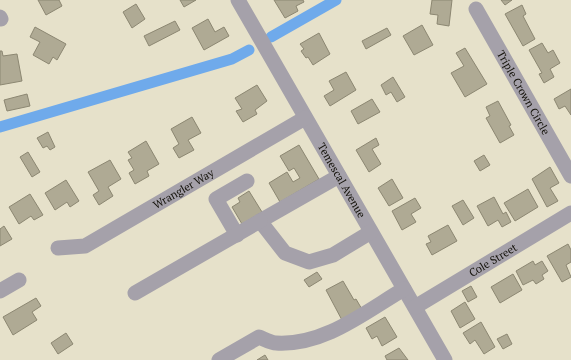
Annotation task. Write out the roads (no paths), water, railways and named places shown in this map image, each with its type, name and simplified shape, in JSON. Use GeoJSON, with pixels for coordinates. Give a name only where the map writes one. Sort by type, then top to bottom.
{"type":"FeatureCollection","features":[{"type":"Feature","properties":{"kind":"street","name":"Temescal Avenue"},"geometry":{"type":"LineString","coordinates":[[238,0],[445,360]]}},
{"type":"Feature","properties":{"kind":"street","name":"Triple Crown Circle"},"geometry":{"type":"LineString","coordinates":[[476,9],[571,176]]}},
{"type":"Feature","properties":{"kind":"street","name":"Wrangler Way"},"geometry":{"type":"LineString","coordinates":[[58,248],[85,246],[305,118]]}},
{"type":"Feature","properties":{"kind":"street"},"geometry":{"type":"LineString","coordinates":[[135,293],[338,176]]}},
{"type":"Feature","properties":{"kind":"street"},"geometry":{"type":"LineString","coordinates":[[237,235],[216,199],[247,181]]}},
{"type":"Feature","properties":{"kind":"street","name":"Cole Street"},"geometry":{"type":"LineString","coordinates":[[415,308],[571,213]]}},
{"type":"Feature","properties":{"kind":"street"},"geometry":{"type":"LineString","coordinates":[[260,221],[285,253],[309,262],[332,255],[371,232]]}},
{"type":"Feature","properties":{"kind":"street"},"geometry":{"type":"LineString","coordinates":[[0,291],[18,280]]}},
{"type":"Feature","properties":{"kind":"street"},"geometry":{"type":"LineString","coordinates":[[219,360],[259,336],[275,343],[300,341],[325,335],[404,289]]}},
{"type":"Feature","properties":{"kind":"waterway"},"geometry":{"type":"LineString","coordinates":[[271,37],[336,0]]}},
{"type":"Feature","properties":{"kind":"waterway"},"geometry":{"type":"LineString","coordinates":[[0,127],[232,59],[249,50]]}}]}
